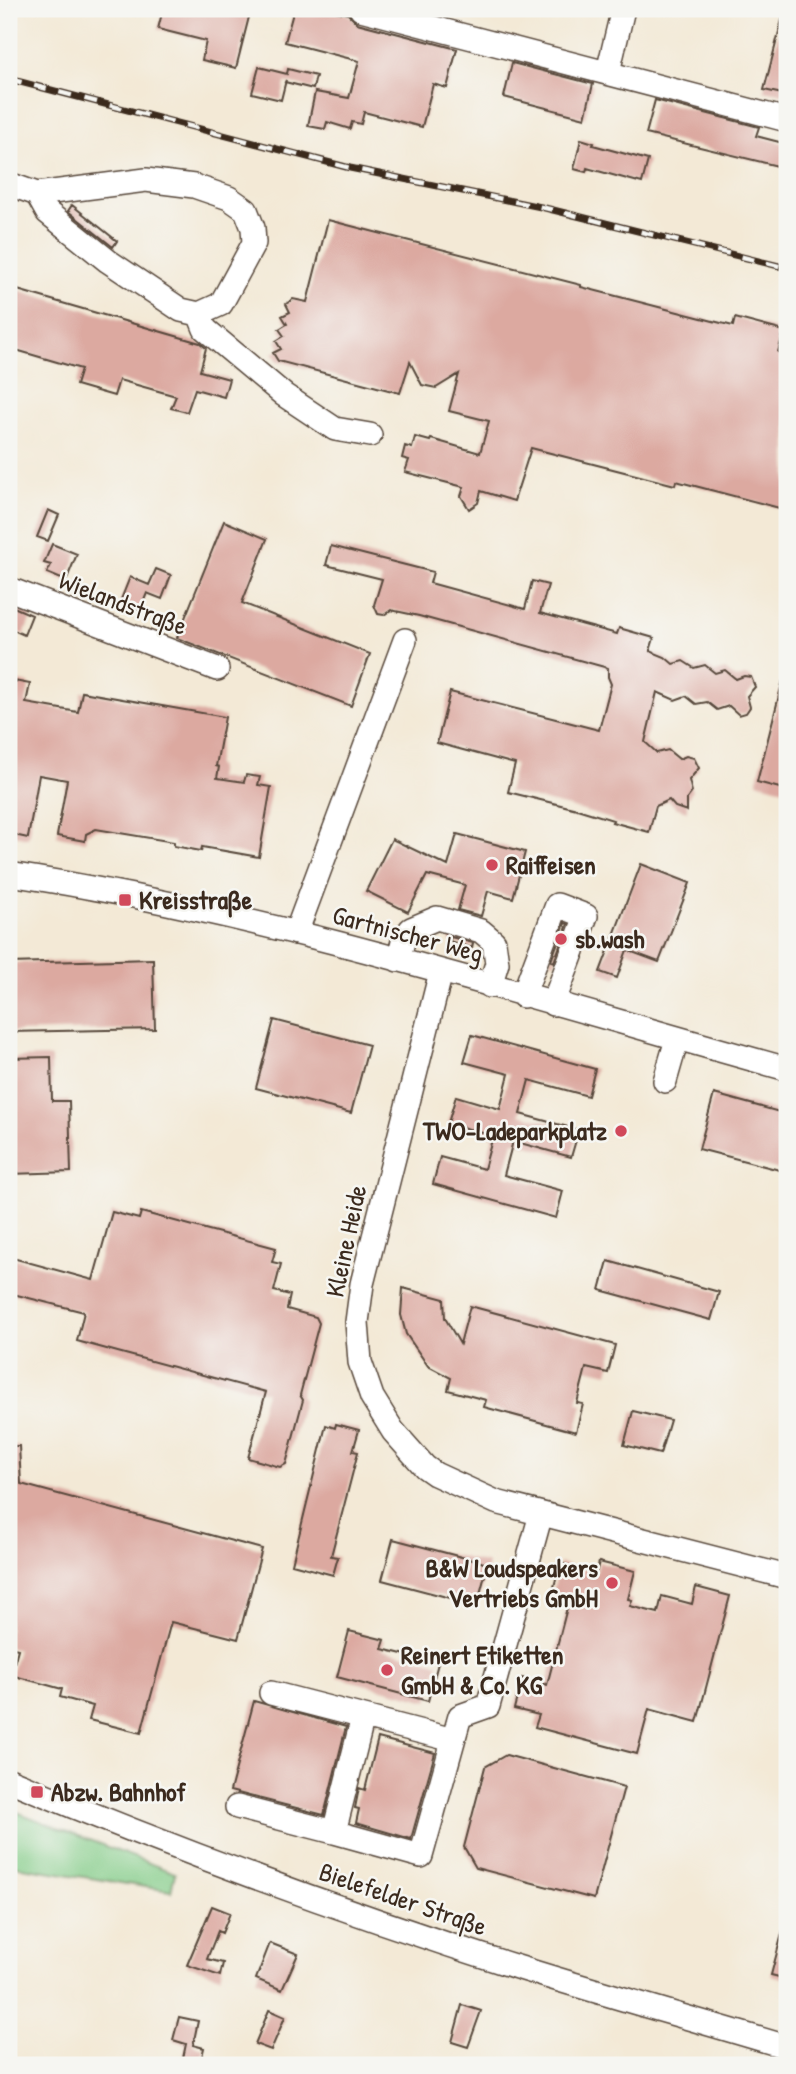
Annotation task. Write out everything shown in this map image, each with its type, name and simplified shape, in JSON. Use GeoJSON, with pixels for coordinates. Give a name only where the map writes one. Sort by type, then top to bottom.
{"type":"FeatureCollection","features":[{"type":"Feature","properties":{"kind":"street"},"geometry":{"type":"LineString","coordinates":[[361,9],[787,120]]}},
{"type":"Feature","properties":{"kind":"street"},"geometry":{"type":"LineString","coordinates":[[608,72],[624,9]]}},
{"type":"Feature","properties":{"kind":"street"},"geometry":{"type":"LineString","coordinates":[[9,184],[37,194],[146,180],[194,186],[229,198],[246,210],[253,228],[254,243],[221,304],[199,314],[181,310],[108,261],[47,212],[37,194]]}},
{"type":"Feature","properties":{"kind":"street"},"geometry":{"type":"LineString","coordinates":[[199,314],[205,329],[284,395],[335,429],[370,435]]}},
{"type":"Feature","properties":{"kind":"street","name":"Wielandstraße"},"geometry":{"type":"LineString","coordinates":[[9,589],[217,669]]}},
{"type":"Feature","properties":{"kind":"street"},"geometry":{"type":"LineString","coordinates":[[296,933],[405,640]]}},
{"type":"Feature","properties":{"kind":"street","name":"Gartnischer Weg"},"geometry":{"type":"LineString","coordinates":[[9,874],[64,883],[296,933],[787,1069]]}},
{"type":"Feature","properties":{"kind":"street"},"geometry":{"type":"LineString","coordinates":[[523,996],[557,905],[586,916],[553,1004]]}},
{"type":"Feature","properties":{"kind":"street"},"geometry":{"type":"LineString","coordinates":[[398,960],[404,938],[411,929],[437,918],[459,924],[481,931],[494,943],[497,963],[490,986]]}},
{"type":"Feature","properties":{"kind":"street","name":"Kleine Heide"},"geometry":{"type":"LineString","coordinates":[[441,972],[362,1284],[357,1322],[360,1362],[372,1397],[393,1431],[425,1467],[496,1503],[787,1577]]}},
{"type":"Feature","properties":{"kind":"street"},"geometry":{"type":"LineString","coordinates":[[665,1081],[677,1039]]}},
{"type":"Feature","properties":{"kind":"street"},"geometry":{"type":"LineString","coordinates":[[237,1808],[421,1856],[460,1716],[488,1706],[541,1514]]}},
{"type":"Feature","properties":{"kind":"street"},"geometry":{"type":"LineString","coordinates":[[271,1693],[453,1740]]}},
{"type":"Feature","properties":{"kind":"street"},"geometry":{"type":"LineString","coordinates":[[334,1832],[363,1717]]}},
{"type":"Feature","properties":{"kind":"street","name":"Bielefelder Straße"},"geometry":{"type":"LineString","coordinates":[[9,1780],[203,1859],[290,1891],[518,1967],[787,2047]]}},
{"type":"Feature","properties":{"kind":"green space"},"geometry":{"type":"Polygon","coordinates":[[[9,1809],[175,1873],[171,1891],[9,1865],[9,1809]]]}},
{"type":"Feature","properties":{"kind":"building"},"geometry":{"type":"Polygon","coordinates":[[[163,9],[251,9],[236,68],[202,60],[206,41],[158,29],[163,9]]]}},
{"type":"Feature","properties":{"kind":"building"},"geometry":{"type":"Polygon","coordinates":[[[294,9],[327,9],[348,14],[357,23],[457,49],[447,88],[433,84],[422,127],[364,112],[361,124],[352,122],[350,129],[327,122],[325,129],[308,126],[315,92],[349,98],[359,61],[285,42],[294,9]]]}},
{"type":"Feature","properties":{"kind":"building"},"geometry":{"type":"Polygon","coordinates":[[[783,16],[787,17],[787,95],[764,90],[783,16]]]}},
{"type":"Feature","properties":{"kind":"building"},"geometry":{"type":"Polygon","coordinates":[[[512,63],[593,84],[585,118],[504,97],[512,63]]]}},
{"type":"Feature","properties":{"kind":"building"},"geometry":{"type":"Polygon","coordinates":[[[259,67],[287,74],[288,69],[316,76],[313,89],[285,82],[281,100],[252,93],[259,67]]]}},
{"type":"Feature","properties":{"kind":"building"},"geometry":{"type":"Polygon","coordinates":[[[655,100],[759,127],[756,136],[787,144],[782,167],[646,134],[655,100]]]}},
{"type":"Feature","properties":{"kind":"building"},"geometry":{"type":"Polygon","coordinates":[[[581,139],[594,143],[593,145],[648,160],[642,183],[587,168],[586,172],[574,169],[581,139]]]}},
{"type":"Feature","properties":{"kind":"building"},"geometry":{"type":"Polygon","coordinates":[[[72,205],[117,241],[113,247],[68,211],[72,205]]]}},
{"type":"Feature","properties":{"kind":"building"},"geometry":{"type":"Polygon","coordinates":[[[328,220],[733,326],[735,318],[784,331],[778,352],[787,355],[787,510],[531,448],[514,501],[481,491],[478,503],[469,509],[461,496],[464,487],[405,472],[409,460],[402,458],[405,446],[412,448],[415,437],[480,453],[489,421],[449,411],[459,374],[436,388],[422,385],[410,362],[400,393],[278,361],[273,353],[281,349],[276,341],[284,336],[279,329],[287,324],[282,316],[290,312],[286,304],[293,299],[307,302],[328,220]]]}},
{"type":"Feature","properties":{"kind":"building"},"geometry":{"type":"Polygon","coordinates":[[[14,289],[200,343],[206,348],[200,371],[229,379],[224,397],[195,389],[187,412],[171,408],[176,396],[119,380],[114,396],[76,385],[81,369],[9,348],[9,306],[14,289]]]}},
{"type":"Feature","properties":{"kind":"building"},"geometry":{"type":"Polygon","coordinates":[[[48,510],[59,515],[48,541],[37,537],[48,510]]]}},
{"type":"Feature","properties":{"kind":"building"},"geometry":{"type":"Polygon","coordinates":[[[224,521],[267,539],[242,603],[370,654],[351,706],[177,638],[224,521]]]}},
{"type":"Feature","properties":{"kind":"building"},"geometry":{"type":"Polygon","coordinates":[[[52,544],[77,554],[66,581],[47,573],[51,565],[44,563],[52,544]]]}},
{"type":"Feature","properties":{"kind":"building"},"geometry":{"type":"Polygon","coordinates":[[[331,546],[433,572],[430,583],[525,609],[532,581],[548,585],[540,613],[617,634],[619,628],[654,638],[650,651],[665,657],[673,664],[683,661],[694,668],[705,665],[715,673],[725,670],[736,679],[751,677],[755,687],[747,696],[750,707],[746,713],[739,715],[729,706],[717,710],[707,702],[696,704],[686,696],[675,700],[657,692],[645,742],[657,753],[668,750],[679,759],[686,756],[694,758],[699,768],[689,780],[692,792],[687,799],[687,811],[675,807],[669,800],[656,806],[649,832],[577,809],[508,792],[515,764],[437,743],[450,692],[599,730],[611,684],[608,668],[419,616],[391,610],[384,615],[378,614],[374,605],[382,579],[326,565],[331,546]]]}},
{"type":"Feature","properties":{"kind":"building"},"geometry":{"type":"Polygon","coordinates":[[[156,569],[171,575],[162,599],[147,593],[140,610],[120,602],[130,577],[149,585],[156,569]]]}},
{"type":"Feature","properties":{"kind":"building"},"geometry":{"type":"Polygon","coordinates":[[[9,605],[32,615],[24,635],[9,628],[9,605]]]}},
{"type":"Feature","properties":{"kind":"building"},"geometry":{"type":"Polygon","coordinates":[[[9,680],[30,684],[26,703],[78,712],[82,692],[225,717],[216,766],[219,767],[217,778],[244,782],[246,775],[260,777],[258,785],[271,787],[259,857],[202,847],[201,851],[174,846],[174,842],[96,829],[86,834],[85,841],[57,836],[67,780],[39,775],[28,838],[9,834],[9,680]]]}},
{"type":"Feature","properties":{"kind":"building"},"geometry":{"type":"Polygon","coordinates":[[[783,680],[787,681],[787,790],[757,782],[783,680]]]}},
{"type":"Feature","properties":{"kind":"building"},"geometry":{"type":"Polygon","coordinates":[[[457,834],[525,852],[513,898],[488,891],[481,916],[458,910],[465,885],[427,875],[408,912],[366,891],[392,839],[448,866],[457,834]]]}},
{"type":"Feature","properties":{"kind":"building"},"geometry":{"type":"Polygon","coordinates":[[[641,864],[690,883],[659,962],[627,950],[617,978],[600,972],[641,864]]]}},
{"type":"Feature","properties":{"kind":"building"},"geometry":{"type":"Polygon","coordinates":[[[565,923],[568,924],[554,962],[551,961],[565,923]]]}},
{"type":"Feature","properties":{"kind":"building"},"geometry":{"type":"Polygon","coordinates":[[[451,937],[473,943],[472,948],[449,941],[451,937]]]}},
{"type":"Feature","properties":{"kind":"building"},"geometry":{"type":"Polygon","coordinates":[[[153,959],[155,1029],[9,1032],[9,963],[153,959]]]}},
{"type":"Feature","properties":{"kind":"building"},"geometry":{"type":"Polygon","coordinates":[[[274,1020],[369,1045],[351,1113],[256,1088],[274,1020]]]}},
{"type":"Feature","properties":{"kind":"building"},"geometry":{"type":"Polygon","coordinates":[[[472,1035],[595,1069],[588,1096],[529,1080],[520,1114],[579,1130],[571,1157],[513,1141],[504,1175],[563,1191],[556,1218],[433,1184],[440,1157],[484,1169],[493,1136],[448,1123],[456,1096],[500,1109],[509,1074],[464,1062],[472,1035]]]}},
{"type":"Feature","properties":{"kind":"building"},"geometry":{"type":"Polygon","coordinates":[[[51,1057],[52,1101],[69,1101],[71,1172],[9,1174],[9,1058],[51,1057]]]}},
{"type":"Feature","properties":{"kind":"building"},"geometry":{"type":"Polygon","coordinates":[[[714,1094],[787,1114],[787,1172],[699,1149],[714,1094]]]}},
{"type":"Feature","properties":{"kind":"building"},"geometry":{"type":"Polygon","coordinates":[[[112,1212],[139,1219],[141,1212],[276,1248],[272,1262],[281,1264],[274,1291],[290,1295],[287,1309],[316,1317],[319,1323],[286,1464],[280,1467],[248,1458],[266,1392],[77,1341],[84,1312],[9,1293],[9,1257],[93,1280],[112,1212]]]}},
{"type":"Feature","properties":{"kind":"building"},"geometry":{"type":"Polygon","coordinates":[[[608,1261],[719,1292],[711,1320],[600,1290],[608,1261]]]}},
{"type":"Feature","properties":{"kind":"building"},"geometry":{"type":"Polygon","coordinates":[[[403,1288],[444,1299],[445,1318],[460,1344],[470,1306],[615,1345],[608,1373],[586,1368],[577,1403],[583,1404],[576,1432],[484,1407],[486,1400],[448,1390],[451,1378],[428,1366],[406,1334],[401,1315],[403,1288]]]}},
{"type":"Feature","properties":{"kind":"building"},"geometry":{"type":"Polygon","coordinates":[[[633,1411],[670,1420],[660,1454],[624,1445],[633,1411]]]}},
{"type":"Feature","properties":{"kind":"building"},"geometry":{"type":"Polygon","coordinates":[[[336,1424],[359,1430],[353,1451],[358,1452],[331,1556],[338,1557],[333,1575],[292,1564],[326,1425],[335,1428],[336,1424]]]}},
{"type":"Feature","properties":{"kind":"building"},"geometry":{"type":"Polygon","coordinates":[[[9,1446],[19,1446],[21,1484],[262,1549],[238,1639],[171,1622],[141,1733],[89,1720],[93,1706],[60,1697],[62,1689],[11,1675],[18,1649],[9,1647],[9,1446]]]}},
{"type":"Feature","properties":{"kind":"building"},"geometry":{"type":"Polygon","coordinates":[[[393,1539],[488,1564],[477,1605],[382,1580],[393,1539]]]}},
{"type":"Feature","properties":{"kind":"building"},"geometry":{"type":"Polygon","coordinates":[[[599,1562],[635,1571],[628,1599],[632,1600],[630,1606],[658,1613],[662,1596],[692,1604],[696,1587],[730,1596],[697,1722],[649,1709],[637,1754],[535,1727],[539,1715],[514,1709],[522,1678],[547,1685],[569,1600],[552,1595],[560,1563],[596,1573],[599,1562]]]}},
{"type":"Feature","properties":{"kind":"building"},"geometry":{"type":"Polygon","coordinates":[[[349,1631],[385,1640],[382,1649],[438,1663],[428,1701],[337,1677],[349,1631]]]}},
{"type":"Feature","properties":{"kind":"building"},"geometry":{"type":"Polygon","coordinates":[[[254,1701],[346,1727],[324,1815],[230,1791],[254,1701]]]}},
{"type":"Feature","properties":{"kind":"building"},"geometry":{"type":"Polygon","coordinates":[[[378,1738],[435,1753],[411,1839],[356,1823],[359,1809],[355,1808],[359,1788],[365,1790],[378,1738]]]}},
{"type":"Feature","properties":{"kind":"building"},"geometry":{"type":"Polygon","coordinates":[[[506,1755],[624,1787],[594,1899],[476,1868],[464,1847],[485,1767],[506,1755]]]}},
{"type":"Feature","properties":{"kind":"building"},"geometry":{"type":"Polygon","coordinates":[[[212,1906],[230,1913],[222,1933],[218,1931],[207,1959],[223,1963],[220,1976],[187,1965],[212,1906]]]}},
{"type":"Feature","properties":{"kind":"building"},"geometry":{"type":"Polygon","coordinates":[[[783,1930],[787,1930],[787,1979],[771,1975],[783,1930]]]}},
{"type":"Feature","properties":{"kind":"building"},"geometry":{"type":"Polygon","coordinates":[[[270,1943],[298,1954],[282,1990],[256,1979],[270,1943]]]}},
{"type":"Feature","properties":{"kind":"building"},"geometry":{"type":"Polygon","coordinates":[[[462,2005],[481,2011],[468,2047],[452,2042],[462,2005]]]}},
{"type":"Feature","properties":{"kind":"building"},"geometry":{"type":"Polygon","coordinates":[[[269,2010],[285,2017],[271,2050],[255,2044],[269,2010]]]}},
{"type":"Feature","properties":{"kind":"building"},"geometry":{"type":"Polygon","coordinates":[[[179,2017],[198,2021],[193,2045],[204,2048],[200,2065],[182,2063],[186,2044],[173,2040],[179,2017]]]}},
{"type":"Feature","properties":{"kind":"railway"},"geometry":{"type":"LineString","coordinates":[[9,79],[350,168],[541,207],[787,268]]}},
{"type":"Feature","properties":{"kind":"place","name":"Raiffeisen"},"geometry":{"type":"Point","coordinates":[492,865]}},
{"type":"Feature","properties":{"kind":"place","name":"Kreisstraße"},"geometry":{"type":"Point","coordinates":[125,900]}},
{"type":"Feature","properties":{"kind":"place","name":"sb.wash"},"geometry":{"type":"Point","coordinates":[561,939]}},
{"type":"Feature","properties":{"kind":"place","name":"TWO-Ladeparkplatz"},"geometry":{"type":"Point","coordinates":[621,1131]}},
{"type":"Feature","properties":{"kind":"place","name":"B&W Loudspeakers Vertriebs GmbH"},"geometry":{"type":"Point","coordinates":[612,1583]}},
{"type":"Feature","properties":{"kind":"place","name":"Reinert Etiketten GmbH & Co. KG"},"geometry":{"type":"Point","coordinates":[387,1670]}},
{"type":"Feature","properties":{"kind":"place","name":"Abzw. Bahnhof"},"geometry":{"type":"Point","coordinates":[37,1792]}}]}
